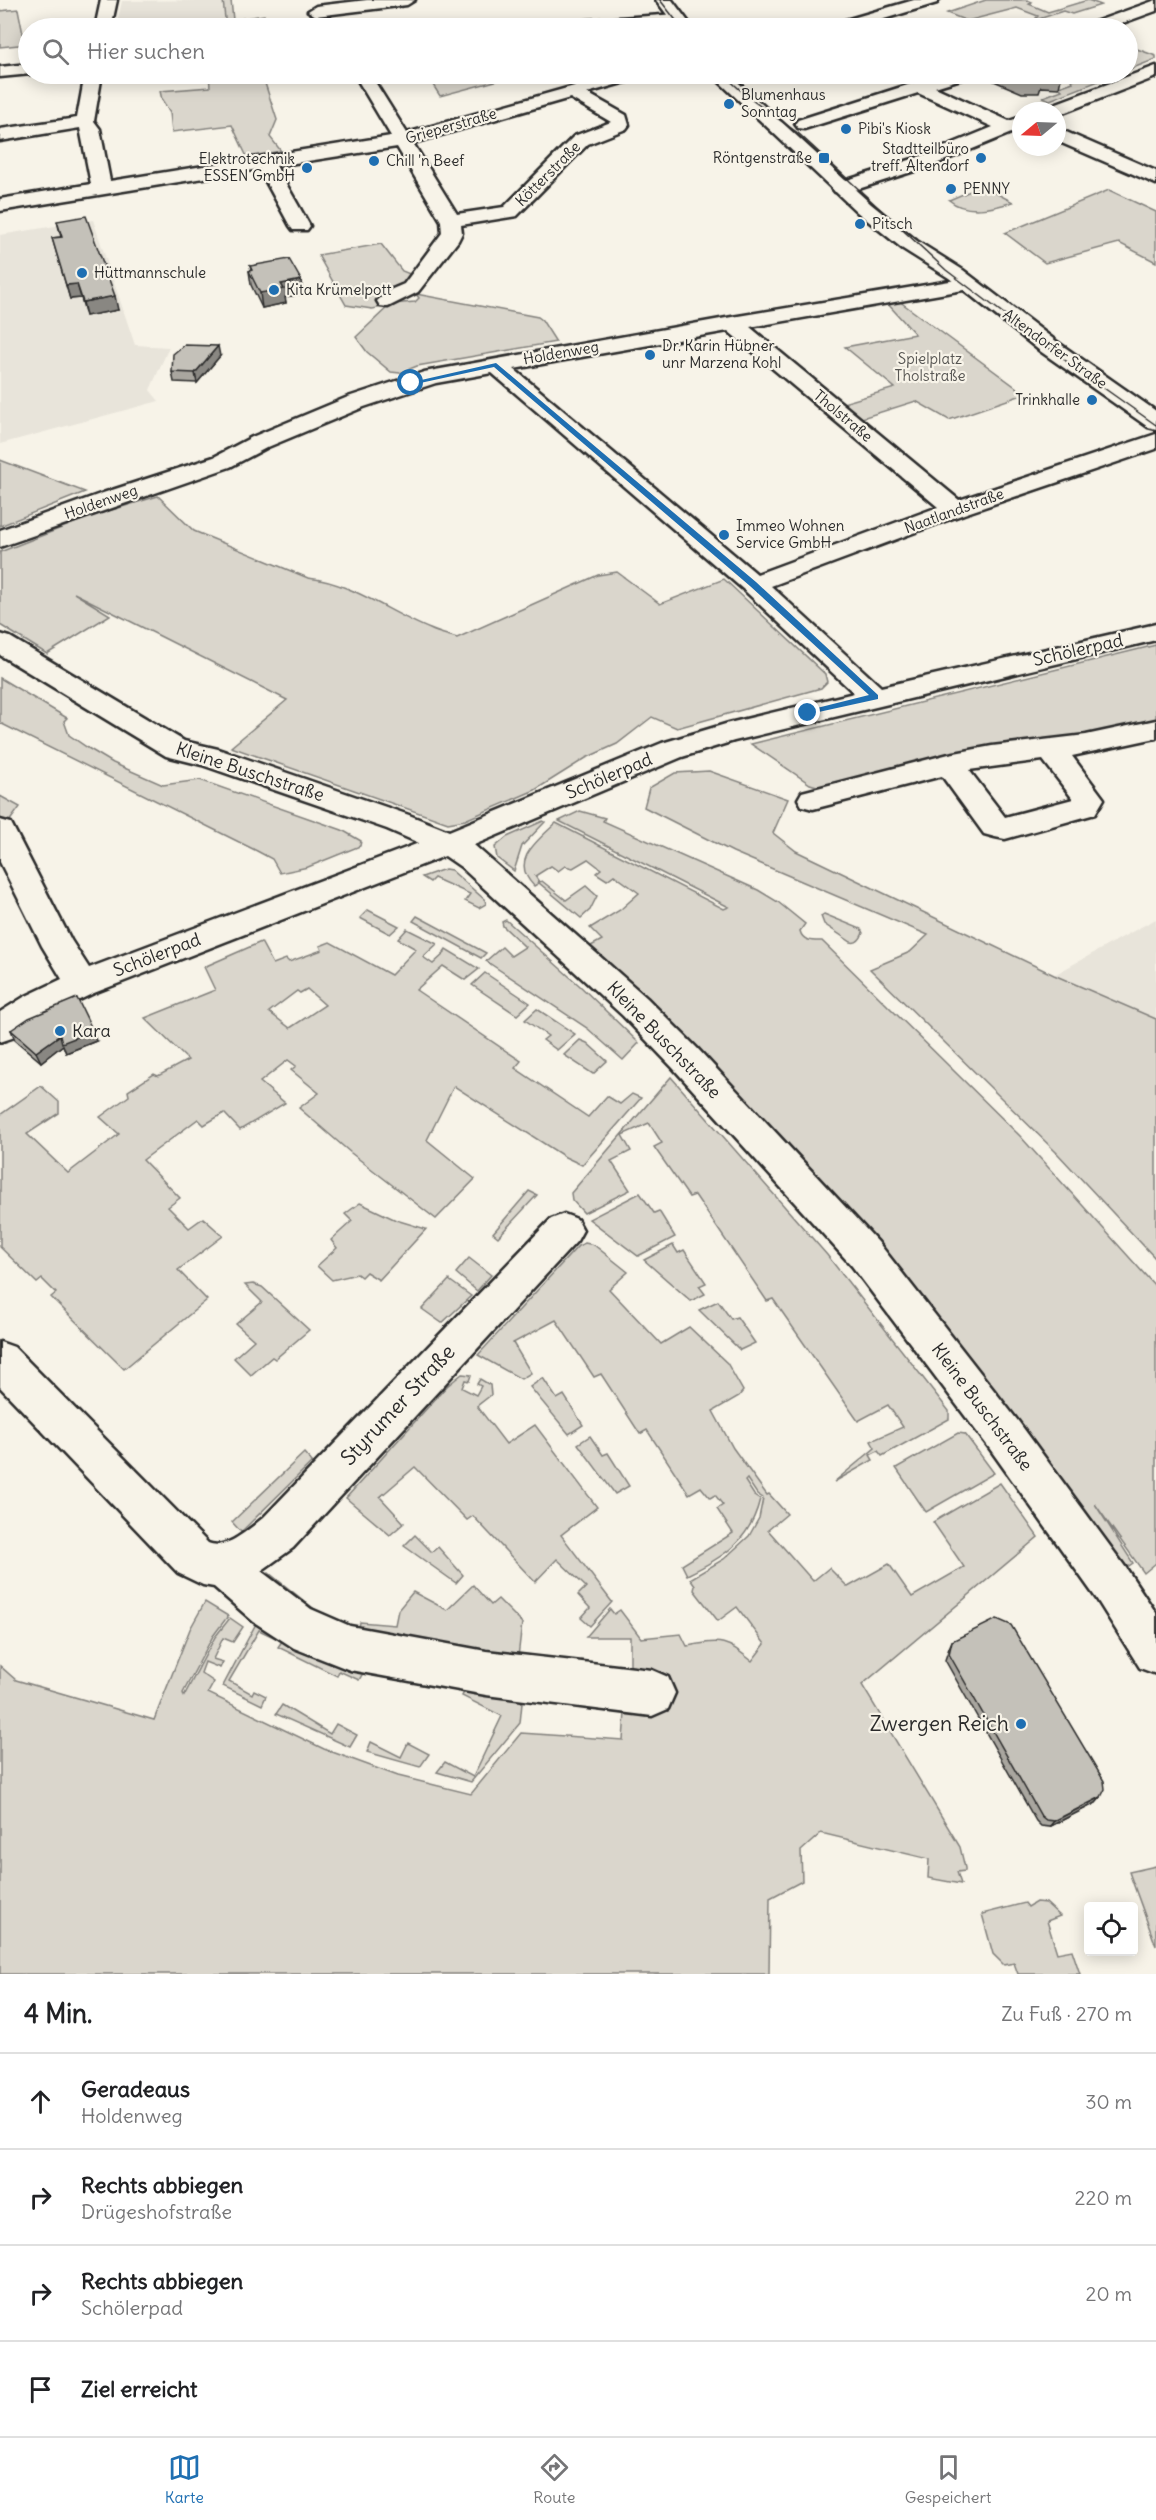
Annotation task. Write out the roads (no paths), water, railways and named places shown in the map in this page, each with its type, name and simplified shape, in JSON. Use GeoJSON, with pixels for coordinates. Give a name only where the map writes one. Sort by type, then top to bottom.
{"type":"FeatureCollection","features":[{"type":"Feature","properties":{"kind":"street"},"geometry":{"type":"LineString","coordinates":[[105,18],[109,0]]}},
{"type":"Feature","properties":{"kind":"street"},"geometry":{"type":"LineString","coordinates":[[312,5],[408,0]]}},
{"type":"Feature","properties":{"kind":"street"},"geometry":{"type":"LineString","coordinates":[[664,0],[677,18]]}},
{"type":"Feature","properties":{"kind":"street"},"geometry":{"type":"LineString","coordinates":[[864,0],[902,18]]}},
{"type":"Feature","properties":{"kind":"street"},"geometry":{"type":"LineString","coordinates":[[873,18],[931,0]]}},
{"type":"Feature","properties":{"kind":"street"},"geometry":{"type":"LineString","coordinates":[[312,5],[323,18]]}},
{"type":"Feature","properties":{"kind":"street"},"geometry":{"type":"LineString","coordinates":[[1123,18],[1156,6]]}},
{"type":"Feature","properties":{"kind":"street"},"geometry":{"type":"LineString","coordinates":[[0,72],[18,70]]}},
{"type":"Feature","properties":{"kind":"street"},"geometry":{"type":"LineString","coordinates":[[1138,78],[1156,71]]}},
{"type":"Feature","properties":{"kind":"street"},"geometry":{"type":"LineString","coordinates":[[92,84],[86,122],[91,129],[102,190]]}},
{"type":"Feature","properties":{"kind":"street"},"geometry":{"type":"LineString","coordinates":[[368,84],[451,221],[452,233],[448,241],[411,288],[388,301]]}},
{"type":"Feature","properties":{"kind":"street","name":"Grieperstraße"},"geometry":{"type":"LineString","coordinates":[[0,206],[403,140],[600,84]]}},
{"type":"Feature","properties":{"kind":"street","name":"Altendorfer Straße"},"geometry":{"type":"LineString","coordinates":[[729,84],[842,188],[910,245],[962,279],[1048,346],[1156,422]]}},
{"type":"Feature","properties":{"kind":"street"},"geometry":{"type":"LineString","coordinates":[[820,140],[798,119],[929,84]]}},
{"type":"Feature","properties":{"kind":"street"},"geometry":{"type":"LineString","coordinates":[[1066,106],[1122,84]]}},
{"type":"Feature","properties":{"kind":"street"},"geometry":{"type":"LineString","coordinates":[[920,87],[1012,124]]}},
{"type":"Feature","properties":{"kind":"street","name":"Kötterstraße"},"geometry":{"type":"LineString","coordinates":[[451,221],[510,212],[581,140],[620,125],[620,119],[573,92]]}},
{"type":"Feature","properties":{"kind":"street"},"geometry":{"type":"LineString","coordinates":[[0,135],[86,122]]}},
{"type":"Feature","properties":{"kind":"street"},"geometry":{"type":"LineString","coordinates":[[842,188],[875,191],[951,152],[1012,126]]}},
{"type":"Feature","properties":{"kind":"street"},"geometry":{"type":"LineString","coordinates":[[1066,138],[1156,178]]}},
{"type":"Feature","properties":{"kind":"street"},"geometry":{"type":"LineString","coordinates":[[265,163],[300,226]]}},
{"type":"Feature","properties":{"kind":"street","name":"Altendorfer Straße"},"geometry":{"type":"LineString","coordinates":[[846,164],[944,255],[962,279]]}},
{"type":"Feature","properties":{"kind":"street","name":"Holdenweg"},"geometry":{"type":"LineString","coordinates":[[0,539],[112,498],[222,462],[260,442],[356,402],[432,377],[962,279]]}},
{"type":"Feature","properties":{"kind":"street","name":"Tholstraße"},"geometry":{"type":"LineString","coordinates":[[732,323],[955,509]]}},
{"type":"Feature","properties":{"kind":"street"},"geometry":{"type":"LineString","coordinates":[[496,364],[753,584],[875,697]]}},
{"type":"Feature","properties":{"kind":"street","name":"Naatlandstraße"},"geometry":{"type":"LineString","coordinates":[[753,584],[955,509],[1156,441]]}},
{"type":"Feature","properties":{"kind":"street","name":"Schölerpad"},"geometry":{"type":"LineString","coordinates":[[0,1029],[36,1006],[82,984],[448,843],[672,750],[729,733],[875,697],[1156,632]]}},
{"type":"Feature","properties":{"kind":"street","name":"Kleine Buschstraße"},"geometry":{"type":"LineString","coordinates":[[0,643],[142,730],[176,748],[208,756],[366,811],[448,843],[472,859],[634,1007],[693,1067],[865,1254],[1004,1435],[1111,1583],[1156,1652]]}},
{"type":"Feature","properties":{"kind":"street"},"geometry":{"type":"LineString","coordinates":[[813,799],[949,764],[992,756],[1111,741],[1156,729]]}},
{"type":"Feature","properties":{"kind":"street"},"geometry":{"type":"LineString","coordinates":[[949,764],[996,826],[1005,828],[1083,807],[1089,799],[1051,750]]}},
{"type":"Feature","properties":{"kind":"street"},"geometry":{"type":"LineString","coordinates":[[0,831],[58,946],[82,984]]}},
{"type":"Feature","properties":{"kind":"street","name":"Styrumer Straße"},"geometry":{"type":"LineString","coordinates":[[221,1565],[252,1552],[278,1533],[564,1230]]}},
{"type":"Feature","properties":{"kind":"street"},"geometry":{"type":"LineString","coordinates":[[0,1360],[188,1553],[203,1564],[221,1565],[282,1615],[322,1638],[408,1660],[531,1681],[652,1693]]}},
{"type":"Feature","properties":{"kind":"tram line"},"geometry":{"type":"LineString","coordinates":[[660,0],[674,18]]}},
{"type":"Feature","properties":{"kind":"tram line"},"geometry":{"type":"LineString","coordinates":[[734,84],[749,98],[798,133],[946,270],[1070,364],[1156,425]]}},
{"type":"Feature","properties":{"kind":"place","name":"Blumenhaus Sonntag"},"geometry":{"type":"Point","coordinates":[729,104]}},
{"type":"Feature","properties":{"kind":"place","name":"Pibi's Kiosk"},"geometry":{"type":"Point","coordinates":[846,129]}},
{"type":"Feature","properties":{"kind":"place","name":"Röntgenstraße"},"geometry":{"type":"Point","coordinates":[824,158]}},
{"type":"Feature","properties":{"kind":"place","name":"Stadtteilbüro treff. Altendorf"},"geometry":{"type":"Point","coordinates":[981,158]}},
{"type":"Feature","properties":{"kind":"place","name":"Chill 'n Beef"},"geometry":{"type":"Point","coordinates":[374,161]}},
{"type":"Feature","properties":{"kind":"place","name":"Elektrotechnik ESSEN GmbH"},"geometry":{"type":"Point","coordinates":[307,168]}},
{"type":"Feature","properties":{"kind":"place","name":"PENNY"},"geometry":{"type":"Point","coordinates":[951,189]}},
{"type":"Feature","properties":{"kind":"place","name":"Pitsch"},"geometry":{"type":"Point","coordinates":[860,224]}},
{"type":"Feature","properties":{"kind":"place","name":"Hüttmannschule"},"geometry":{"type":"Point","coordinates":[82,273]}},
{"type":"Feature","properties":{"kind":"place","name":"Kita Krümelpott"},"geometry":{"type":"Point","coordinates":[274,290]}},
{"type":"Feature","properties":{"kind":"place","name":"Dr. Karin Hübner unr Marzena Kohl"},"geometry":{"type":"Point","coordinates":[650,355]}},
{"type":"Feature","properties":{"kind":"place","name":"Trinkhalle"},"geometry":{"type":"Point","coordinates":[1092,400]}},
{"type":"Feature","properties":{"kind":"place","name":"Immeo Wohnen Service GmbH"},"geometry":{"type":"Point","coordinates":[724,535]}},
{"type":"Feature","properties":{"kind":"place","name":"Kara"},"geometry":{"type":"Point","coordinates":[60,1031]}},
{"type":"Feature","properties":{"kind":"place","name":"Zwergen Reich"},"geometry":{"type":"Point","coordinates":[1021,1724]}},
{"type":"Feature","properties":{"kind":"park label","name":"Spielplatz Tholstraße"},"geometry":{"type":"Point","coordinates":[930,368]}}]}
